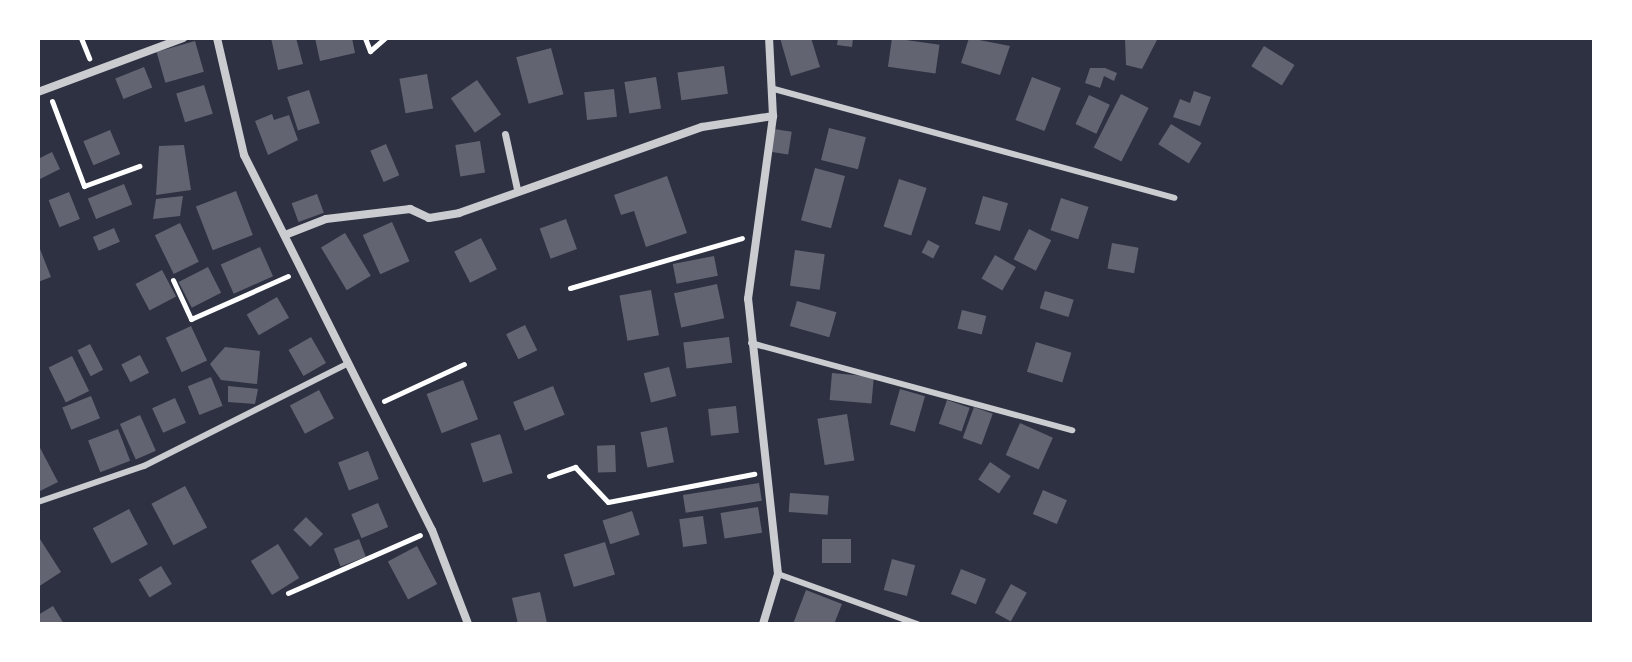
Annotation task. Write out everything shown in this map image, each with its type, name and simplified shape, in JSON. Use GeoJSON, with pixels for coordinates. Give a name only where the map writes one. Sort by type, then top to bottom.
{"type":"FeatureCollection","features":[{"type":"Feature","properties":{"kind":"street"},"geometry":{"type":"LineString","coordinates":[[43,91],[183,38]]}},
{"type":"Feature","properties":{"kind":"street"},"geometry":{"type":"LineString","coordinates":[[217,38],[244,155],[432,530],[468,624]]}},
{"type":"Feature","properties":{"kind":"street"},"geometry":{"type":"LineString","coordinates":[[763,624],[778,574],[770,471],[750,342],[754,235],[773,116],[769,38]]}},
{"type":"Feature","properties":{"kind":"street"},"geometry":{"type":"LineString","coordinates":[[285,235],[326,219],[410,209],[429,218],[459,213],[517,189],[702,127],[773,116]]}},
{"type":"Feature","properties":{"kind":"street"},"geometry":{"type":"LineString","coordinates":[[505,134],[517,189]]}},
{"type":"Feature","properties":{"kind":"lane"},"geometry":{"type":"LineString","coordinates":[[774,89],[1174,198]]}},
{"type":"Feature","properties":{"kind":"lane"},"geometry":{"type":"LineString","coordinates":[[750,342],[1072,430]]}},
{"type":"Feature","properties":{"kind":"lane"},"geometry":{"type":"LineString","coordinates":[[38,502],[144,466],[349,363]]}},
{"type":"Feature","properties":{"kind":"lane"},"geometry":{"type":"LineString","coordinates":[[778,574],[917,624]]}},
{"type":"Feature","properties":{"kind":"path"},"geometry":{"type":"LineString","coordinates":[[365,38],[370,51],[385,38]]}},
{"type":"Feature","properties":{"kind":"path"},"geometry":{"type":"LineString","coordinates":[[43,91],[84,186],[139,166]]}},
{"type":"Feature","properties":{"kind":"path"},"geometry":{"type":"LineString","coordinates":[[570,288],[754,235]]}},
{"type":"Feature","properties":{"kind":"path"},"geometry":{"type":"LineString","coordinates":[[173,280],[191,319],[300,270]]}},
{"type":"Feature","properties":{"kind":"path"},"geometry":{"type":"LineString","coordinates":[[372,407],[464,364]]}},
{"type":"Feature","properties":{"kind":"path"},"geometry":{"type":"LineString","coordinates":[[549,476],[575,467],[608,502],[770,471]]}},
{"type":"Feature","properties":{"kind":"path"},"geometry":{"type":"LineString","coordinates":[[288,593],[432,530]]}},
{"type":"Feature","properties":{"kind":"building"},"geometry":{"type":"Polygon","coordinates":[[[271,38],[296,38],[303,64],[278,70],[271,38]]]}},
{"type":"Feature","properties":{"kind":"building"},"geometry":{"type":"Polygon","coordinates":[[[315,38],[352,38],[355,53],[320,61],[315,38]]]}},
{"type":"Feature","properties":{"kind":"building"},"geometry":{"type":"Polygon","coordinates":[[[780,38],[811,38],[820,67],[791,76],[780,38]]]}},
{"type":"Feature","properties":{"kind":"building"},"geometry":{"type":"Polygon","coordinates":[[[838,38],[853,38],[852,47],[837,45],[838,38]]]}},
{"type":"Feature","properties":{"kind":"building"},"geometry":{"type":"Polygon","coordinates":[[[892,38],[940,45],[935,73],[888,67],[892,38]]]}},
{"type":"Feature","properties":{"kind":"building"},"geometry":{"type":"Polygon","coordinates":[[[969,38],[1010,46],[1000,75],[961,63],[969,38]]]}},
{"type":"Feature","properties":{"kind":"building"},"geometry":{"type":"Polygon","coordinates":[[[1125,38],[1158,38],[1142,69],[1126,65],[1125,38]]]}},
{"type":"Feature","properties":{"kind":"building"},"geometry":{"type":"Polygon","coordinates":[[[195,41],[204,72],[165,83],[157,52],[195,41]]]}},
{"type":"Feature","properties":{"kind":"building"},"geometry":{"type":"Polygon","coordinates":[[[1264,46],[1295,65],[1282,85],[1251,66],[1264,46]]]}},
{"type":"Feature","properties":{"kind":"building"},"geometry":{"type":"Polygon","coordinates":[[[551,48],[563,94],[529,104],[516,57],[551,48]]]}},
{"type":"Feature","properties":{"kind":"building"},"geometry":{"type":"Polygon","coordinates":[[[724,66],[728,94],[681,100],[677,73],[724,66]]]}},
{"type":"Feature","properties":{"kind":"building"},"geometry":{"type":"Polygon","coordinates":[[[144,67],[152,87],[123,99],[115,79],[144,67]]]}},
{"type":"Feature","properties":{"kind":"building"},"geometry":{"type":"Polygon","coordinates":[[[1090,68],[1105,68],[1117,73],[1114,81],[1104,76],[1100,88],[1085,83],[1090,68]]]}},
{"type":"Feature","properties":{"kind":"building"},"geometry":{"type":"Polygon","coordinates":[[[427,74],[433,108],[406,113],[399,79],[427,74]]]}},
{"type":"Feature","properties":{"kind":"building"},"geometry":{"type":"Polygon","coordinates":[[[656,77],[661,109],[629,114],[624,82],[656,77]]]}},
{"type":"Feature","properties":{"kind":"building"},"geometry":{"type":"Polygon","coordinates":[[[1032,77],[1061,88],[1044,131],[1016,120],[1032,77]]]}},
{"type":"Feature","properties":{"kind":"building"},"geometry":{"type":"Polygon","coordinates":[[[477,80],[501,114],[475,133],[451,98],[477,80]]]}},
{"type":"Feature","properties":{"kind":"building"},"geometry":{"type":"Polygon","coordinates":[[[204,85],[213,114],[185,122],[176,93],[204,85]]]}},
{"type":"Feature","properties":{"kind":"building"},"geometry":{"type":"Polygon","coordinates":[[[614,89],[617,117],[587,120],[584,92],[614,89]]]}},
{"type":"Feature","properties":{"kind":"building"},"geometry":{"type":"Polygon","coordinates":[[[309,90],[320,123],[298,130],[287,97],[309,90]]]}},
{"type":"Feature","properties":{"kind":"building"},"geometry":{"type":"Polygon","coordinates":[[[1194,91],[1211,97],[1200,126],[1173,117],[1180,99],[1190,103],[1194,91]]]}},
{"type":"Feature","properties":{"kind":"building"},"geometry":{"type":"Polygon","coordinates":[[[1121,94],[1149,108],[1121,162],[1094,147],[1121,94]]]}},
{"type":"Feature","properties":{"kind":"building"},"geometry":{"type":"Polygon","coordinates":[[[1089,95],[1110,105],[1096,134],[1075,124],[1089,95]]]}},
{"type":"Feature","properties":{"kind":"building"},"geometry":{"type":"Polygon","coordinates":[[[272,114],[274,120],[289,115],[298,140],[268,155],[255,121],[272,114]]]}},
{"type":"Feature","properties":{"kind":"building"},"geometry":{"type":"Polygon","coordinates":[[[1171,124],[1202,143],[1189,163],[1158,144],[1171,124]]]}},
{"type":"Feature","properties":{"kind":"building"},"geometry":{"type":"Polygon","coordinates":[[[829,128],[866,137],[858,169],[821,160],[829,128]]]}},
{"type":"Feature","properties":{"kind":"building"},"geometry":{"type":"Polygon","coordinates":[[[774,129],[792,132],[788,155],[770,152],[774,129]]]}},
{"type":"Feature","properties":{"kind":"building"},"geometry":{"type":"Polygon","coordinates":[[[110,130],[120,154],[93,165],[83,141],[110,130]]]}},
{"type":"Feature","properties":{"kind":"building"},"geometry":{"type":"Polygon","coordinates":[[[480,141],[485,173],[460,177],[455,145],[480,141]]]}},
{"type":"Feature","properties":{"kind":"building"},"geometry":{"type":"Polygon","coordinates":[[[386,144],[399,175],[384,182],[370,151],[386,144]]]}},
{"type":"Feature","properties":{"kind":"building"},"geometry":{"type":"Polygon","coordinates":[[[184,145],[191,190],[156,195],[159,146],[184,145]]]}},
{"type":"Feature","properties":{"kind":"building"},"geometry":{"type":"Polygon","coordinates":[[[52,152],[60,169],[38,180],[38,159],[52,152]]]}},
{"type":"Feature","properties":{"kind":"building"},"geometry":{"type":"Polygon","coordinates":[[[815,168],[845,176],[831,228],[801,220],[815,168]]]}},
{"type":"Feature","properties":{"kind":"building"},"geometry":{"type":"Polygon","coordinates":[[[667,176],[687,233],[646,247],[634,211],[621,215],[614,195],[667,176]]]}},
{"type":"Feature","properties":{"kind":"building"},"geometry":{"type":"Polygon","coordinates":[[[899,179],[927,188],[911,236],[884,227],[899,179]]]}},
{"type":"Feature","properties":{"kind":"building"},"geometry":{"type":"Polygon","coordinates":[[[124,184],[132,204],[96,219],[88,199],[124,184]]]}},
{"type":"Feature","properties":{"kind":"building"},"geometry":{"type":"Polygon","coordinates":[[[236,191],[253,235],[213,250],[196,206],[236,191]]]}},
{"type":"Feature","properties":{"kind":"building"},"geometry":{"type":"Polygon","coordinates":[[[69,192],[80,219],[59,227],[49,200],[69,192]]]}},
{"type":"Feature","properties":{"kind":"building"},"geometry":{"type":"Polygon","coordinates":[[[317,194],[324,213],[298,222],[292,203],[317,194]]]}},
{"type":"Feature","properties":{"kind":"building"},"geometry":{"type":"Polygon","coordinates":[[[183,196],[180,216],[153,219],[156,199],[183,196]]]}},
{"type":"Feature","properties":{"kind":"building"},"geometry":{"type":"Polygon","coordinates":[[[983,196],[1008,203],[1000,231],[975,224],[983,196]]]}},
{"type":"Feature","properties":{"kind":"building"},"geometry":{"type":"Polygon","coordinates":[[[1061,198],[1089,207],[1078,239],[1050,230],[1061,198]]]}},
{"type":"Feature","properties":{"kind":"building"},"geometry":{"type":"Polygon","coordinates":[[[566,219],[577,249],[551,259],[540,229],[566,219]]]}},
{"type":"Feature","properties":{"kind":"building"},"geometry":{"type":"Polygon","coordinates":[[[392,222],[409,261],[380,274],[363,235],[392,222]]]}},
{"type":"Feature","properties":{"kind":"building"},"geometry":{"type":"Polygon","coordinates":[[[180,223],[199,262],[174,274],[155,235],[180,223]]]}},
{"type":"Feature","properties":{"kind":"building"},"geometry":{"type":"Polygon","coordinates":[[[114,228],[120,242],[99,251],[93,237],[114,228]]]}},
{"type":"Feature","properties":{"kind":"building"},"geometry":{"type":"Polygon","coordinates":[[[1029,229],[1051,240],[1036,271],[1014,259],[1029,229]]]}},
{"type":"Feature","properties":{"kind":"building"},"geometry":{"type":"Polygon","coordinates":[[[345,233],[371,276],[347,290],[321,247],[345,233]]]}},
{"type":"Feature","properties":{"kind":"building"},"geometry":{"type":"Polygon","coordinates":[[[481,238],[497,269],[470,283],[454,252],[481,238]]]}},
{"type":"Feature","properties":{"kind":"building"},"geometry":{"type":"Polygon","coordinates":[[[928,240],[940,246],[933,258],[922,252],[928,240]]]}},
{"type":"Feature","properties":{"kind":"building"},"geometry":{"type":"Polygon","coordinates":[[[1112,243],[1139,248],[1134,273],[1107,269],[1112,243]]]}},
{"type":"Feature","properties":{"kind":"building"},"geometry":{"type":"Polygon","coordinates":[[[38,244],[51,277],[38,282],[38,244]]]}},
{"type":"Feature","properties":{"kind":"building"},"geometry":{"type":"Polygon","coordinates":[[[260,247],[273,276],[234,294],[221,264],[260,247]]]}},
{"type":"Feature","properties":{"kind":"building"},"geometry":{"type":"Polygon","coordinates":[[[795,250],[825,254],[820,290],[790,286],[795,250]]]}},
{"type":"Feature","properties":{"kind":"building"},"geometry":{"type":"Polygon","coordinates":[[[995,255],[1016,267],[1002,290],[982,278],[995,255]]]}},
{"type":"Feature","properties":{"kind":"building"},"geometry":{"type":"Polygon","coordinates":[[[714,256],[718,276],[677,284],[673,264],[714,256]]]}},
{"type":"Feature","properties":{"kind":"building"},"geometry":{"type":"Polygon","coordinates":[[[208,267],[221,293],[192,308],[179,282],[208,267]]]}},
{"type":"Feature","properties":{"kind":"building"},"geometry":{"type":"Polygon","coordinates":[[[162,270],[176,296],[150,311],[136,284],[162,270]]]}},
{"type":"Feature","properties":{"kind":"building"},"geometry":{"type":"Polygon","coordinates":[[[717,284],[724,318],[681,327],[674,293],[717,284]]]}},
{"type":"Feature","properties":{"kind":"building"},"geometry":{"type":"Polygon","coordinates":[[[651,290],[659,335],[627,341],[619,296],[651,290]]]}},
{"type":"Feature","properties":{"kind":"building"},"geometry":{"type":"Polygon","coordinates":[[[1045,291],[1074,300],[1068,317],[1040,308],[1045,291]]]}},
{"type":"Feature","properties":{"kind":"building"},"geometry":{"type":"Polygon","coordinates":[[[277,297],[289,318],[259,335],[247,314],[277,297]]]}},
{"type":"Feature","properties":{"kind":"building"},"geometry":{"type":"Polygon","coordinates":[[[797,301],[836,312],[829,337],[790,326],[797,301]]]}},
{"type":"Feature","properties":{"kind":"building"},"geometry":{"type":"Polygon","coordinates":[[[962,310],[986,316],[982,334],[957,328],[962,310]]]}},
{"type":"Feature","properties":{"kind":"building"},"geometry":{"type":"Polygon","coordinates":[[[525,325],[537,350],[518,359],[506,334],[525,325]]]}},
{"type":"Feature","properties":{"kind":"building"},"geometry":{"type":"Polygon","coordinates":[[[191,326],[207,360],[182,372],[166,338],[191,326]]]}},
{"type":"Feature","properties":{"kind":"building"},"geometry":{"type":"Polygon","coordinates":[[[311,337],[326,363],[303,376],[288,350],[311,337]]]}},
{"type":"Feature","properties":{"kind":"building"},"geometry":{"type":"Polygon","coordinates":[[[729,337],[732,363],[687,368],[683,343],[729,337]]]}},
{"type":"Feature","properties":{"kind":"building"},"geometry":{"type":"Polygon","coordinates":[[[1036,342],[1071,353],[1062,382],[1027,372],[1036,342]]]}},
{"type":"Feature","properties":{"kind":"building"},"geometry":{"type":"Polygon","coordinates":[[[90,344],[103,370],[91,376],[78,350],[90,344]]]}},
{"type":"Feature","properties":{"kind":"building"},"geometry":{"type":"Polygon","coordinates":[[[225,347],[260,351],[257,384],[221,380],[210,364],[225,347]]]}},
{"type":"Feature","properties":{"kind":"building"},"geometry":{"type":"Polygon","coordinates":[[[140,355],[149,373],[130,382],[121,365],[140,355]]]}},
{"type":"Feature","properties":{"kind":"building"},"geometry":{"type":"Polygon","coordinates":[[[72,356],[89,391],[66,402],[49,367],[72,356]]]}},
{"type":"Feature","properties":{"kind":"building"},"geometry":{"type":"Polygon","coordinates":[[[669,367],[676,396],[651,402],[644,373],[669,367]]]}},
{"type":"Feature","properties":{"kind":"building"},"geometry":{"type":"Polygon","coordinates":[[[832,373],[874,377],[871,404],[830,400],[832,373]]]}},
{"type":"Feature","properties":{"kind":"building"},"geometry":{"type":"Polygon","coordinates":[[[211,377],[223,406],[199,415],[188,386],[211,377]]]}},
{"type":"Feature","properties":{"kind":"building"},"geometry":{"type":"Polygon","coordinates":[[[463,380],[478,419],[442,433],[427,394],[463,380]]]}},
{"type":"Feature","properties":{"kind":"building"},"geometry":{"type":"Polygon","coordinates":[[[228,386],[258,389],[255,404],[228,402],[228,386]]]}},
{"type":"Feature","properties":{"kind":"building"},"geometry":{"type":"Polygon","coordinates":[[[553,386],[565,415],[525,431],[513,402],[553,386]]]}},
{"type":"Feature","properties":{"kind":"building"},"geometry":{"type":"Polygon","coordinates":[[[900,389],[925,396],[915,432],[890,425],[900,389]]]}},
{"type":"Feature","properties":{"kind":"building"},"geometry":{"type":"Polygon","coordinates":[[[319,390],[334,418],[305,434],[290,405],[319,390]]]}},
{"type":"Feature","properties":{"kind":"building"},"geometry":{"type":"Polygon","coordinates":[[[91,396],[100,418],[71,430],[62,408],[91,396]]]}},
{"type":"Feature","properties":{"kind":"building"},"geometry":{"type":"Polygon","coordinates":[[[175,398],[186,423],[163,433],[152,408],[175,398]]]}},
{"type":"Feature","properties":{"kind":"building"},"geometry":{"type":"Polygon","coordinates":[[[947,400],[970,408],[962,431],[939,424],[947,400]]]}},
{"type":"Feature","properties":{"kind":"building"},"geometry":{"type":"Polygon","coordinates":[[[736,406],[739,433],[711,436],[708,409],[736,406]]]}},
{"type":"Feature","properties":{"kind":"building"},"geometry":{"type":"Polygon","coordinates":[[[974,407],[993,414],[982,445],[963,438],[974,407]]]}},
{"type":"Feature","properties":{"kind":"building"},"geometry":{"type":"Polygon","coordinates":[[[847,414],[854,460],[825,465],[817,419],[847,414]]]}},
{"type":"Feature","properties":{"kind":"building"},"geometry":{"type":"Polygon","coordinates":[[[140,415],[156,451],[136,460],[120,424],[140,415]]]}},
{"type":"Feature","properties":{"kind":"building"},"geometry":{"type":"Polygon","coordinates":[[[1020,423],[1053,438],[1039,470],[1006,455],[1020,423]]]}},
{"type":"Feature","properties":{"kind":"building"},"geometry":{"type":"Polygon","coordinates":[[[667,427],[674,462],[647,467],[640,432],[667,427]]]}},
{"type":"Feature","properties":{"kind":"building"},"geometry":{"type":"Polygon","coordinates":[[[118,429],[130,461],[100,472],[88,440],[118,429]]]}},
{"type":"Feature","properties":{"kind":"building"},"geometry":{"type":"Polygon","coordinates":[[[500,434],[513,473],[483,483],[471,444],[500,434]]]}},
{"type":"Feature","properties":{"kind":"building"},"geometry":{"type":"Polygon","coordinates":[[[38,444],[58,482],[38,492],[38,444]]]}},
{"type":"Feature","properties":{"kind":"building"},"geometry":{"type":"Polygon","coordinates":[[[615,445],[616,472],[598,473],[597,446],[615,445]]]}},
{"type":"Feature","properties":{"kind":"building"},"geometry":{"type":"Polygon","coordinates":[[[368,451],[379,479],[349,490],[338,462],[368,451]]]}},
{"type":"Feature","properties":{"kind":"building"},"geometry":{"type":"Polygon","coordinates":[[[990,462],[1011,476],[999,493],[978,479],[990,462]]]}},
{"type":"Feature","properties":{"kind":"building"},"geometry":{"type":"Polygon","coordinates":[[[759,483],[762,501],[686,513],[683,495],[759,483]]]}},
{"type":"Feature","properties":{"kind":"building"},"geometry":{"type":"Polygon","coordinates":[[[185,486],[207,527],[174,545],[151,504],[185,486]]]}},
{"type":"Feature","properties":{"kind":"building"},"geometry":{"type":"Polygon","coordinates":[[[1043,490],[1067,500],[1057,524],[1033,514],[1043,490]]]}},
{"type":"Feature","properties":{"kind":"building"},"geometry":{"type":"Polygon","coordinates":[[[790,493],[829,496],[828,515],[789,512],[790,493]]]}},
{"type":"Feature","properties":{"kind":"building"},"geometry":{"type":"Polygon","coordinates":[[[378,503],[388,527],[361,538],[351,514],[378,503]]]}},
{"type":"Feature","properties":{"kind":"building"},"geometry":{"type":"Polygon","coordinates":[[[758,507],[762,533],[725,539],[720,513],[758,507]]]}},
{"type":"Feature","properties":{"kind":"building"},"geometry":{"type":"Polygon","coordinates":[[[129,509],[148,544],[112,564],[93,528],[129,509]]]}},
{"type":"Feature","properties":{"kind":"building"},"geometry":{"type":"Polygon","coordinates":[[[632,511],[640,535],[610,544],[603,521],[632,511]]]}},
{"type":"Feature","properties":{"kind":"building"},"geometry":{"type":"Polygon","coordinates":[[[703,516],[707,544],[683,547],[679,519],[703,516]]]}},
{"type":"Feature","properties":{"kind":"building"},"geometry":{"type":"Polygon","coordinates":[[[306,517],[323,534],[310,547],[293,530],[306,517]]]}},
{"type":"Feature","properties":{"kind":"building"},"geometry":{"type":"Polygon","coordinates":[[[38,536],[61,572],[38,587],[38,536]]]}},
{"type":"Feature","properties":{"kind":"building"},"geometry":{"type":"Polygon","coordinates":[[[359,539],[366,557],[341,566],[334,549],[359,539]]]}},
{"type":"Feature","properties":{"kind":"building"},"geometry":{"type":"Polygon","coordinates":[[[822,539],[851,539],[851,563],[822,563],[822,539]]]}},
{"type":"Feature","properties":{"kind":"building"},"geometry":{"type":"Polygon","coordinates":[[[605,542],[615,575],[574,587],[564,555],[605,542]]]}},
{"type":"Feature","properties":{"kind":"building"},"geometry":{"type":"Polygon","coordinates":[[[278,544],[299,578],[272,595],[251,561],[278,544]]]}},
{"type":"Feature","properties":{"kind":"building"},"geometry":{"type":"Polygon","coordinates":[[[417,546],[437,584],[408,599],[388,561],[417,546]]]}},
{"type":"Feature","properties":{"kind":"building"},"geometry":{"type":"Polygon","coordinates":[[[892,559],[915,565],[907,596],[884,590],[892,559]]]}},
{"type":"Feature","properties":{"kind":"building"},"geometry":{"type":"Polygon","coordinates":[[[161,566],[172,584],[150,597],[139,579],[161,566]]]}},
{"type":"Feature","properties":{"kind":"building"},"geometry":{"type":"Polygon","coordinates":[[[961,569],[986,579],[976,604],[951,594],[961,569]]]}},
{"type":"Feature","properties":{"kind":"building"},"geometry":{"type":"Polygon","coordinates":[[[1011,584],[1027,593],[1011,622],[995,613],[1011,584]]]}},
{"type":"Feature","properties":{"kind":"building"},"geometry":{"type":"Polygon","coordinates":[[[806,590],[842,604],[834,624],[793,624],[806,590]]]}},
{"type":"Feature","properties":{"kind":"building"},"geometry":{"type":"Polygon","coordinates":[[[540,592],[547,623],[518,624],[512,598],[540,592]]]}},
{"type":"Feature","properties":{"kind":"building"},"geometry":{"type":"Polygon","coordinates":[[[53,606],[64,624],[38,624],[38,615],[53,606]]]}}]}
